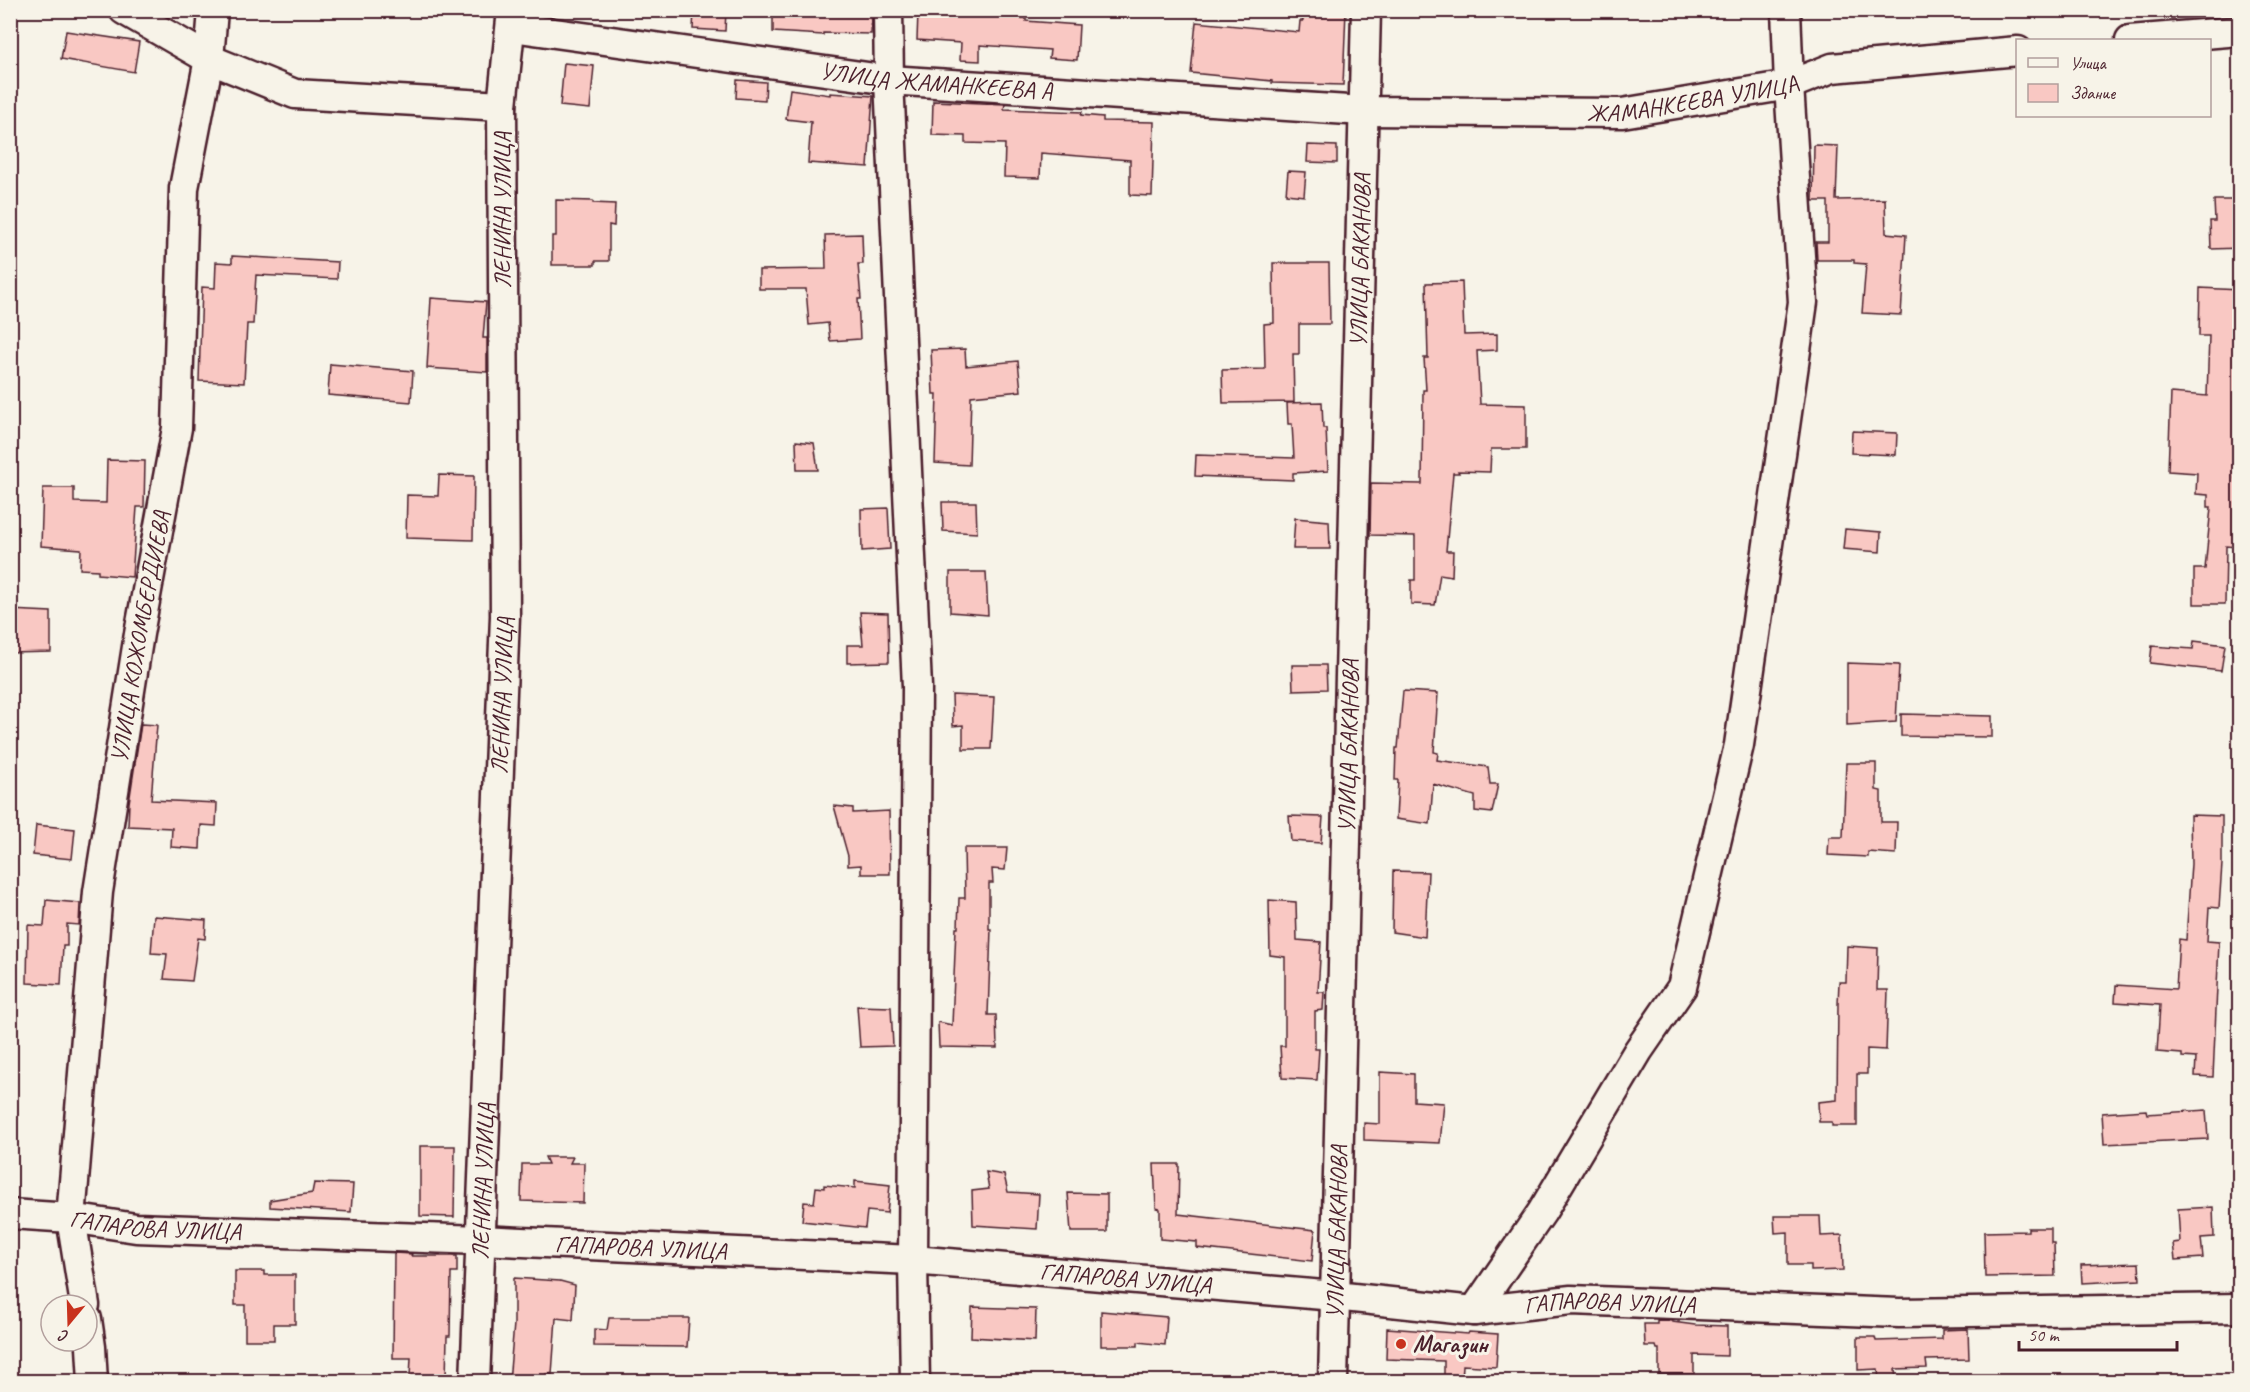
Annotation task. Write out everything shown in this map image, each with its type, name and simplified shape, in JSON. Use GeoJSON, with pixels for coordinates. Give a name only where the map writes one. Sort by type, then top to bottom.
{"type":"FeatureCollection","features":[{"type":"Feature","properties":{"kind":"street"},"geometry":{"type":"LineString","coordinates":[[124,10],[209,59],[296,94],[502,106]]}},
{"type":"Feature","properties":{"kind":"street","name":"УЛИЦА КОЖОМБЕРДИЕВА"},"geometry":{"type":"LineString","coordinates":[[83,1293],[71,1218],[98,892],[139,634],[177,429],[184,188],[209,59],[213,10]]}},
{"type":"Feature","properties":{"kind":"street"},"geometry":{"type":"LineString","coordinates":[[888,10],[917,687],[913,1260],[915,1382]]}},
{"type":"Feature","properties":{"kind":"street","name":"УЛИЦА БАКАНОВА"},"geometry":{"type":"LineString","coordinates":[[1333,1382],[1366,10]]}},
{"type":"Feature","properties":{"kind":"street"},"geometry":{"type":"LineString","coordinates":[[1474,1311],[1542,1212],[1638,1051],[1682,987],[1739,745],[1803,302],[1786,10]]}},
{"type":"Feature","properties":{"kind":"street","name":"УЛИЦА ЖАМАНКЕЕВА А"},"geometry":{"type":"LineString","coordinates":[[512,19],[890,80],[1364,111]]}},
{"type":"Feature","properties":{"kind":"street","name":"ЛЕНИНА УЛИЦА"},"geometry":{"type":"LineString","coordinates":[[475,1382],[506,616],[502,106],[512,19]]}},
{"type":"Feature","properties":{"kind":"street"},"geometry":{"type":"LineString","coordinates":[[2142,39],[2240,31]]}},
{"type":"Feature","properties":{"kind":"street","name":"ЖАМАНКЕЕВА УЛИЦА"},"geometry":{"type":"LineString","coordinates":[[1364,111],[1622,113],[1789,85],[1832,68],[2016,51]]}},
{"type":"Feature","properties":{"kind":"street","name":"ГАПАРОВА УЛИЦА"},"geometry":{"type":"LineString","coordinates":[[10,1214],[71,1218],[136,1228],[481,1240],[913,1260],[1335,1296],[1474,1311],[1571,1300],[1899,1313],[2240,1308]]}},
{"type":"Feature","properties":{"kind":"street"},"geometry":{"type":"LineString","coordinates":[[91,1353],[93,1382]]}},
{"type":"Feature","properties":{"kind":"building"},"geometry":{"type":"Polygon","coordinates":[[[694,10],[726,10],[725,31],[693,29],[694,10]]]}},
{"type":"Feature","properties":{"kind":"building"},"geometry":{"type":"Polygon","coordinates":[[[773,10],[872,10],[871,34],[823,33],[823,35],[773,32],[773,10]]]}},
{"type":"Feature","properties":{"kind":"building"},"geometry":{"type":"Polygon","coordinates":[[[1302,10],[1346,10],[1343,85],[1272,83],[1272,81],[1191,73],[1196,22],[1299,32],[1300,21],[1303,21],[1302,10]]]}},
{"type":"Feature","properties":{"kind":"building"},"geometry":{"type":"Polygon","coordinates":[[[918,12],[1026,18],[1026,21],[1079,25],[1077,60],[1049,58],[1050,50],[980,45],[980,61],[960,60],[961,43],[917,40],[918,12]]]}},
{"type":"Feature","properties":{"kind":"building"},"geometry":{"type":"Polygon","coordinates":[[[66,31],[139,42],[134,72],[61,59],[66,31]]]}},
{"type":"Feature","properties":{"kind":"building"},"geometry":{"type":"Polygon","coordinates":[[[564,63],[594,66],[590,109],[560,106],[564,63]]]}},
{"type":"Feature","properties":{"kind":"building"},"geometry":{"type":"Polygon","coordinates":[[[737,80],[766,82],[765,100],[736,98],[737,80]]]}},
{"type":"Feature","properties":{"kind":"building"},"geometry":{"type":"Polygon","coordinates":[[[790,89],[830,95],[830,93],[873,96],[868,167],[808,163],[811,122],[786,119],[790,89]]]}},
{"type":"Feature","properties":{"kind":"building"},"geometry":{"type":"Polygon","coordinates":[[[933,101],[1005,104],[1004,109],[1082,112],[1081,115],[1103,117],[1103,121],[1154,122],[1152,196],[1130,195],[1130,160],[1041,153],[1040,178],[1004,177],[1005,144],[965,143],[965,136],[932,135],[933,101]]]}},
{"type":"Feature","properties":{"kind":"building"},"geometry":{"type":"Polygon","coordinates":[[[1308,145],[1337,146],[1337,163],[1307,162],[1308,145]]]}},
{"type":"Feature","properties":{"kind":"building"},"geometry":{"type":"Polygon","coordinates":[[[1814,145],[1838,146],[1836,200],[1885,199],[1886,233],[1906,235],[1901,315],[1862,313],[1866,264],[1854,263],[1854,260],[1817,260],[1816,242],[1828,242],[1828,201],[1813,201],[1814,145]]]}},
{"type":"Feature","properties":{"kind":"building"},"geometry":{"type":"Polygon","coordinates":[[[1288,171],[1306,172],[1304,196],[1286,194],[1288,171]]]}},
{"type":"Feature","properties":{"kind":"building"},"geometry":{"type":"Polygon","coordinates":[[[556,200],[615,204],[614,226],[609,225],[609,261],[595,261],[595,265],[552,265],[552,236],[556,236],[556,200]]]}},
{"type":"Feature","properties":{"kind":"building"},"geometry":{"type":"Polygon","coordinates":[[[2214,200],[2240,200],[2240,248],[2211,249],[2210,221],[2215,221],[2214,200]]]}},
{"type":"Feature","properties":{"kind":"building"},"geometry":{"type":"Polygon","coordinates":[[[862,234],[863,264],[858,264],[861,299],[858,299],[860,339],[830,341],[828,323],[809,325],[806,289],[759,289],[759,270],[826,269],[825,235],[862,234]]]}},
{"type":"Feature","properties":{"kind":"building"},"geometry":{"type":"Polygon","coordinates":[[[232,256],[338,262],[337,279],[256,275],[253,324],[247,324],[244,383],[199,381],[202,287],[215,288],[216,262],[232,263],[232,256]]]}},
{"type":"Feature","properties":{"kind":"building"},"geometry":{"type":"Polygon","coordinates":[[[1273,263],[1329,263],[1330,324],[1299,324],[1299,354],[1293,354],[1294,402],[1223,403],[1222,370],[1265,369],[1264,324],[1274,323],[1273,263]]]}},
{"type":"Feature","properties":{"kind":"building"},"geometry":{"type":"Polygon","coordinates":[[[1462,282],[1464,335],[1497,334],[1497,350],[1477,351],[1480,404],[1526,405],[1526,449],[1491,449],[1490,472],[1458,471],[1459,473],[1453,473],[1446,551],[1453,551],[1452,576],[1440,574],[1435,605],[1411,604],[1411,580],[1415,580],[1415,536],[1370,535],[1371,483],[1422,484],[1423,390],[1426,390],[1424,358],[1428,358],[1426,283],[1462,282]]]}},
{"type":"Feature","properties":{"kind":"building"},"geometry":{"type":"Polygon","coordinates":[[[2200,288],[2240,290],[2240,424],[2235,479],[2240,480],[2240,510],[2236,547],[2226,546],[2225,604],[2194,604],[2194,569],[2205,569],[2211,507],[2208,507],[2208,495],[2196,494],[2197,473],[2168,471],[2171,393],[2207,396],[2209,336],[2199,336],[2200,288]]]}},
{"type":"Feature","properties":{"kind":"building"},"geometry":{"type":"Polygon","coordinates":[[[431,298],[486,302],[483,338],[487,338],[487,372],[427,368],[431,298]]]}},
{"type":"Feature","properties":{"kind":"building"},"geometry":{"type":"Polygon","coordinates":[[[965,349],[966,366],[1018,361],[1021,391],[971,396],[969,465],[935,463],[937,394],[933,394],[931,350],[965,349]]]}},
{"type":"Feature","properties":{"kind":"building"},"geometry":{"type":"Polygon","coordinates":[[[330,364],[413,371],[411,402],[328,395],[330,364]]]}},
{"type":"Feature","properties":{"kind":"building"},"geometry":{"type":"Polygon","coordinates":[[[1322,402],[1328,471],[1293,473],[1293,480],[1195,476],[1196,455],[1294,458],[1292,424],[1288,424],[1287,403],[1322,402]]]}},
{"type":"Feature","properties":{"kind":"building"},"geometry":{"type":"Polygon","coordinates":[[[1852,431],[1897,433],[1896,455],[1851,453],[1852,431]]]}},
{"type":"Feature","properties":{"kind":"building"},"geometry":{"type":"Polygon","coordinates":[[[796,441],[814,443],[818,470],[797,470],[796,441]]]}},
{"type":"Feature","properties":{"kind":"building"},"geometry":{"type":"Polygon","coordinates":[[[107,460],[145,461],[144,507],[137,507],[132,577],[98,574],[98,570],[80,569],[81,549],[41,546],[43,488],[74,488],[74,502],[106,503],[107,460]]]}},
{"type":"Feature","properties":{"kind":"building"},"geometry":{"type":"Polygon","coordinates":[[[439,475],[474,476],[473,540],[406,538],[407,495],[438,496],[439,475]]]}},
{"type":"Feature","properties":{"kind":"building"},"geometry":{"type":"Polygon","coordinates":[[[942,502],[976,502],[977,533],[943,531],[942,502]]]}},
{"type":"Feature","properties":{"kind":"building"},"geometry":{"type":"Polygon","coordinates":[[[888,508],[890,549],[862,551],[861,509],[888,508]]]}},
{"type":"Feature","properties":{"kind":"building"},"geometry":{"type":"Polygon","coordinates":[[[1295,518],[1329,521],[1330,549],[1293,549],[1295,518]]]}},
{"type":"Feature","properties":{"kind":"building"},"geometry":{"type":"Polygon","coordinates":[[[1845,529],[1881,532],[1880,552],[1843,549],[1845,529]]]}},
{"type":"Feature","properties":{"kind":"building"},"geometry":{"type":"Polygon","coordinates":[[[950,572],[986,572],[988,615],[950,612],[950,572]]]}},
{"type":"Feature","properties":{"kind":"building"},"geometry":{"type":"Polygon","coordinates":[[[10,610],[51,612],[51,652],[10,653],[10,610]]]}},
{"type":"Feature","properties":{"kind":"building"},"geometry":{"type":"Polygon","coordinates":[[[860,612],[888,613],[889,662],[847,663],[847,645],[863,645],[860,612]]]}},
{"type":"Feature","properties":{"kind":"building"},"geometry":{"type":"Polygon","coordinates":[[[2194,641],[2225,645],[2221,671],[2150,663],[2152,646],[2193,649],[2194,641]]]}},
{"type":"Feature","properties":{"kind":"building"},"geometry":{"type":"Polygon","coordinates":[[[1847,663],[1899,665],[1896,722],[1847,725],[1847,663]]]}},
{"type":"Feature","properties":{"kind":"building"},"geometry":{"type":"Polygon","coordinates":[[[1292,665],[1326,665],[1327,689],[1293,690],[1292,665]]]}},
{"type":"Feature","properties":{"kind":"building"},"geometry":{"type":"Polygon","coordinates":[[[1403,691],[1438,693],[1434,752],[1438,753],[1437,760],[1488,767],[1490,784],[1498,784],[1492,813],[1475,811],[1475,796],[1433,784],[1430,824],[1396,819],[1398,780],[1395,780],[1396,748],[1398,748],[1403,691]]]}},
{"type":"Feature","properties":{"kind":"building"},"geometry":{"type":"Polygon","coordinates":[[[952,695],[994,697],[991,749],[963,749],[963,725],[953,726],[952,695]]]}},
{"type":"Feature","properties":{"kind":"building"},"geometry":{"type":"Polygon","coordinates":[[[1901,714],[1992,716],[1992,737],[1901,736],[1901,714]]]}},
{"type":"Feature","properties":{"kind":"building"},"geometry":{"type":"Polygon","coordinates":[[[141,724],[157,725],[151,800],[217,803],[216,826],[201,825],[200,849],[171,847],[172,828],[128,826],[129,803],[141,724]]]}},
{"type":"Feature","properties":{"kind":"building"},"geometry":{"type":"Polygon","coordinates":[[[1846,763],[1876,763],[1876,790],[1881,791],[1881,822],[1897,822],[1896,854],[1868,852],[1868,857],[1828,855],[1829,837],[1843,837],[1846,763]]]}},
{"type":"Feature","properties":{"kind":"building"},"geometry":{"type":"Polygon","coordinates":[[[834,806],[853,808],[853,813],[889,811],[890,874],[861,874],[861,865],[848,866],[848,856],[834,806]]]}},
{"type":"Feature","properties":{"kind":"building"},"geometry":{"type":"Polygon","coordinates":[[[2190,815],[2222,816],[2219,908],[2209,907],[2207,941],[2219,942],[2213,1077],[2195,1076],[2196,1058],[2182,1057],[2182,1054],[2157,1052],[2160,1005],[2115,1002],[2116,985],[2176,989],[2179,939],[2186,940],[2191,864],[2190,815]]]}},
{"type":"Feature","properties":{"kind":"building"},"geometry":{"type":"Polygon","coordinates":[[[1289,816],[1323,817],[1321,843],[1291,841],[1289,816]]]}},
{"type":"Feature","properties":{"kind":"building"},"geometry":{"type":"Polygon","coordinates":[[[36,825],[75,829],[72,859],[33,855],[36,825]]]}},
{"type":"Feature","properties":{"kind":"building"},"geometry":{"type":"Polygon","coordinates":[[[964,848],[1007,848],[1005,870],[992,869],[993,883],[989,883],[989,929],[991,929],[988,1015],[996,1015],[997,1048],[939,1047],[938,1022],[952,1025],[959,898],[965,898],[964,848]]]}},
{"type":"Feature","properties":{"kind":"building"},"geometry":{"type":"Polygon","coordinates":[[[1393,871],[1428,872],[1425,937],[1392,932],[1393,871]]]}},
{"type":"Feature","properties":{"kind":"building"},"geometry":{"type":"Polygon","coordinates":[[[46,900],[80,903],[79,925],[67,924],[67,946],[63,946],[61,985],[27,983],[28,925],[44,926],[46,900]]]}},
{"type":"Feature","properties":{"kind":"building"},"geometry":{"type":"Polygon","coordinates":[[[1269,900],[1296,902],[1297,940],[1321,942],[1318,992],[1324,992],[1323,1010],[1315,1011],[1315,1049],[1319,1049],[1317,1080],[1282,1078],[1280,1046],[1285,1046],[1285,957],[1270,955],[1269,900]]]}},
{"type":"Feature","properties":{"kind":"building"},"geometry":{"type":"Polygon","coordinates":[[[154,916],[206,920],[205,939],[198,938],[192,981],[164,979],[167,954],[151,953],[154,916]]]}},
{"type":"Feature","properties":{"kind":"building"},"geometry":{"type":"Polygon","coordinates":[[[1847,946],[1878,948],[1877,990],[1888,990],[1886,1050],[1867,1049],[1867,1074],[1857,1074],[1857,1126],[1832,1126],[1832,1122],[1819,1122],[1818,1102],[1837,1100],[1839,982],[1846,982],[1847,946]]]}},
{"type":"Feature","properties":{"kind":"building"},"geometry":{"type":"Polygon","coordinates":[[[857,1006],[891,1007],[893,1046],[860,1047],[857,1006]]]}},
{"type":"Feature","properties":{"kind":"building"},"geometry":{"type":"Polygon","coordinates":[[[1380,1072],[1414,1074],[1414,1101],[1444,1103],[1440,1143],[1364,1140],[1364,1123],[1380,1124],[1380,1072]]]}},
{"type":"Feature","properties":{"kind":"building"},"geometry":{"type":"Polygon","coordinates":[[[2146,1110],[2147,1114],[2206,1110],[2208,1139],[2104,1144],[2102,1113],[2146,1110]]]}},
{"type":"Feature","properties":{"kind":"building"},"geometry":{"type":"Polygon","coordinates":[[[420,1146],[455,1146],[454,1217],[420,1216],[420,1146]]]}},
{"type":"Feature","properties":{"kind":"building"},"geometry":{"type":"Polygon","coordinates":[[[545,1157],[573,1157],[570,1163],[584,1163],[583,1203],[521,1201],[522,1164],[548,1164],[545,1157]]]}},
{"type":"Feature","properties":{"kind":"building"},"geometry":{"type":"Polygon","coordinates":[[[1154,1164],[1179,1164],[1178,1214],[1315,1230],[1312,1261],[1197,1248],[1197,1242],[1160,1239],[1160,1209],[1156,1208],[1154,1164]]]}},
{"type":"Feature","properties":{"kind":"building"},"geometry":{"type":"Polygon","coordinates":[[[986,1172],[1004,1175],[1008,1192],[1039,1194],[1037,1229],[973,1225],[972,1191],[989,1189],[986,1172]]]}},
{"type":"Feature","properties":{"kind":"building"},"geometry":{"type":"Polygon","coordinates":[[[855,1181],[890,1185],[887,1213],[867,1211],[865,1228],[802,1221],[804,1202],[814,1203],[816,1187],[824,1188],[824,1185],[855,1188],[855,1181]]]}},
{"type":"Feature","properties":{"kind":"building"},"geometry":{"type":"Polygon","coordinates":[[[314,1183],[353,1184],[351,1212],[270,1207],[270,1200],[312,1193],[314,1183]]]}},
{"type":"Feature","properties":{"kind":"building"},"geometry":{"type":"Polygon","coordinates":[[[1068,1193],[1107,1194],[1107,1232],[1071,1232],[1068,1193]]]}},
{"type":"Feature","properties":{"kind":"building"},"geometry":{"type":"Polygon","coordinates":[[[2213,1207],[2214,1237],[2201,1238],[2203,1258],[2175,1260],[2173,1243],[2180,1242],[2178,1209],[2213,1207]]]}},
{"type":"Feature","properties":{"kind":"building"},"geometry":{"type":"Polygon","coordinates":[[[1774,1216],[1820,1216],[1821,1236],[1842,1235],[1843,1270],[1811,1271],[1811,1265],[1788,1265],[1788,1232],[1775,1233],[1774,1216]]]}},
{"type":"Feature","properties":{"kind":"building"},"geometry":{"type":"Polygon","coordinates":[[[2028,1228],[2051,1228],[2055,1276],[1985,1277],[1984,1232],[2028,1231],[2028,1228]]]}},
{"type":"Feature","properties":{"kind":"building"},"geometry":{"type":"Polygon","coordinates":[[[394,1253],[412,1254],[411,1256],[457,1256],[457,1272],[451,1272],[450,1336],[447,1336],[446,1378],[410,1377],[411,1358],[393,1358],[394,1253]]]}},
{"type":"Feature","properties":{"kind":"building"},"geometry":{"type":"Polygon","coordinates":[[[2139,1263],[2140,1280],[2082,1283],[2081,1265],[2139,1263]]]}},
{"type":"Feature","properties":{"kind":"building"},"geometry":{"type":"Polygon","coordinates":[[[235,1271],[264,1271],[264,1275],[295,1275],[295,1324],[274,1324],[274,1340],[245,1340],[245,1305],[235,1305],[235,1271]]]}},
{"type":"Feature","properties":{"kind":"building"},"geometry":{"type":"Polygon","coordinates":[[[514,1278],[560,1281],[575,1285],[573,1320],[556,1318],[552,1374],[546,1374],[545,1382],[509,1382],[514,1324],[514,1278]]]}},
{"type":"Feature","properties":{"kind":"building"},"geometry":{"type":"Polygon","coordinates":[[[972,1307],[1036,1309],[1035,1341],[971,1337],[972,1307]]]}},
{"type":"Feature","properties":{"kind":"building"},"geometry":{"type":"Polygon","coordinates":[[[1101,1311],[1167,1317],[1165,1345],[1138,1342],[1138,1346],[1101,1346],[1101,1311]]]}},
{"type":"Feature","properties":{"kind":"building"},"geometry":{"type":"Polygon","coordinates":[[[609,1318],[689,1318],[687,1347],[594,1346],[594,1329],[607,1330],[609,1318]]]}},
{"type":"Feature","properties":{"kind":"building"},"geometry":{"type":"Polygon","coordinates":[[[1657,1320],[1727,1326],[1727,1356],[1694,1355],[1694,1374],[1659,1374],[1659,1349],[1656,1346],[1645,1346],[1644,1324],[1657,1324],[1657,1320]]]}},
{"type":"Feature","properties":{"kind":"building"},"geometry":{"type":"Polygon","coordinates":[[[1387,1328],[1498,1334],[1496,1367],[1463,1365],[1462,1381],[1444,1380],[1444,1361],[1386,1359],[1387,1328]]]}},
{"type":"Feature","properties":{"kind":"building"},"geometry":{"type":"Polygon","coordinates":[[[1968,1329],[1969,1359],[1926,1360],[1927,1368],[1895,1369],[1896,1381],[1879,1382],[1878,1369],[1858,1370],[1858,1337],[1875,1337],[1876,1341],[1942,1339],[1942,1330],[1968,1329]]]}},
{"type":"Feature","properties":{"kind":"place","name":"Магазин"},"geometry":{"type":"Point","coordinates":[1401,1344]}}]}
